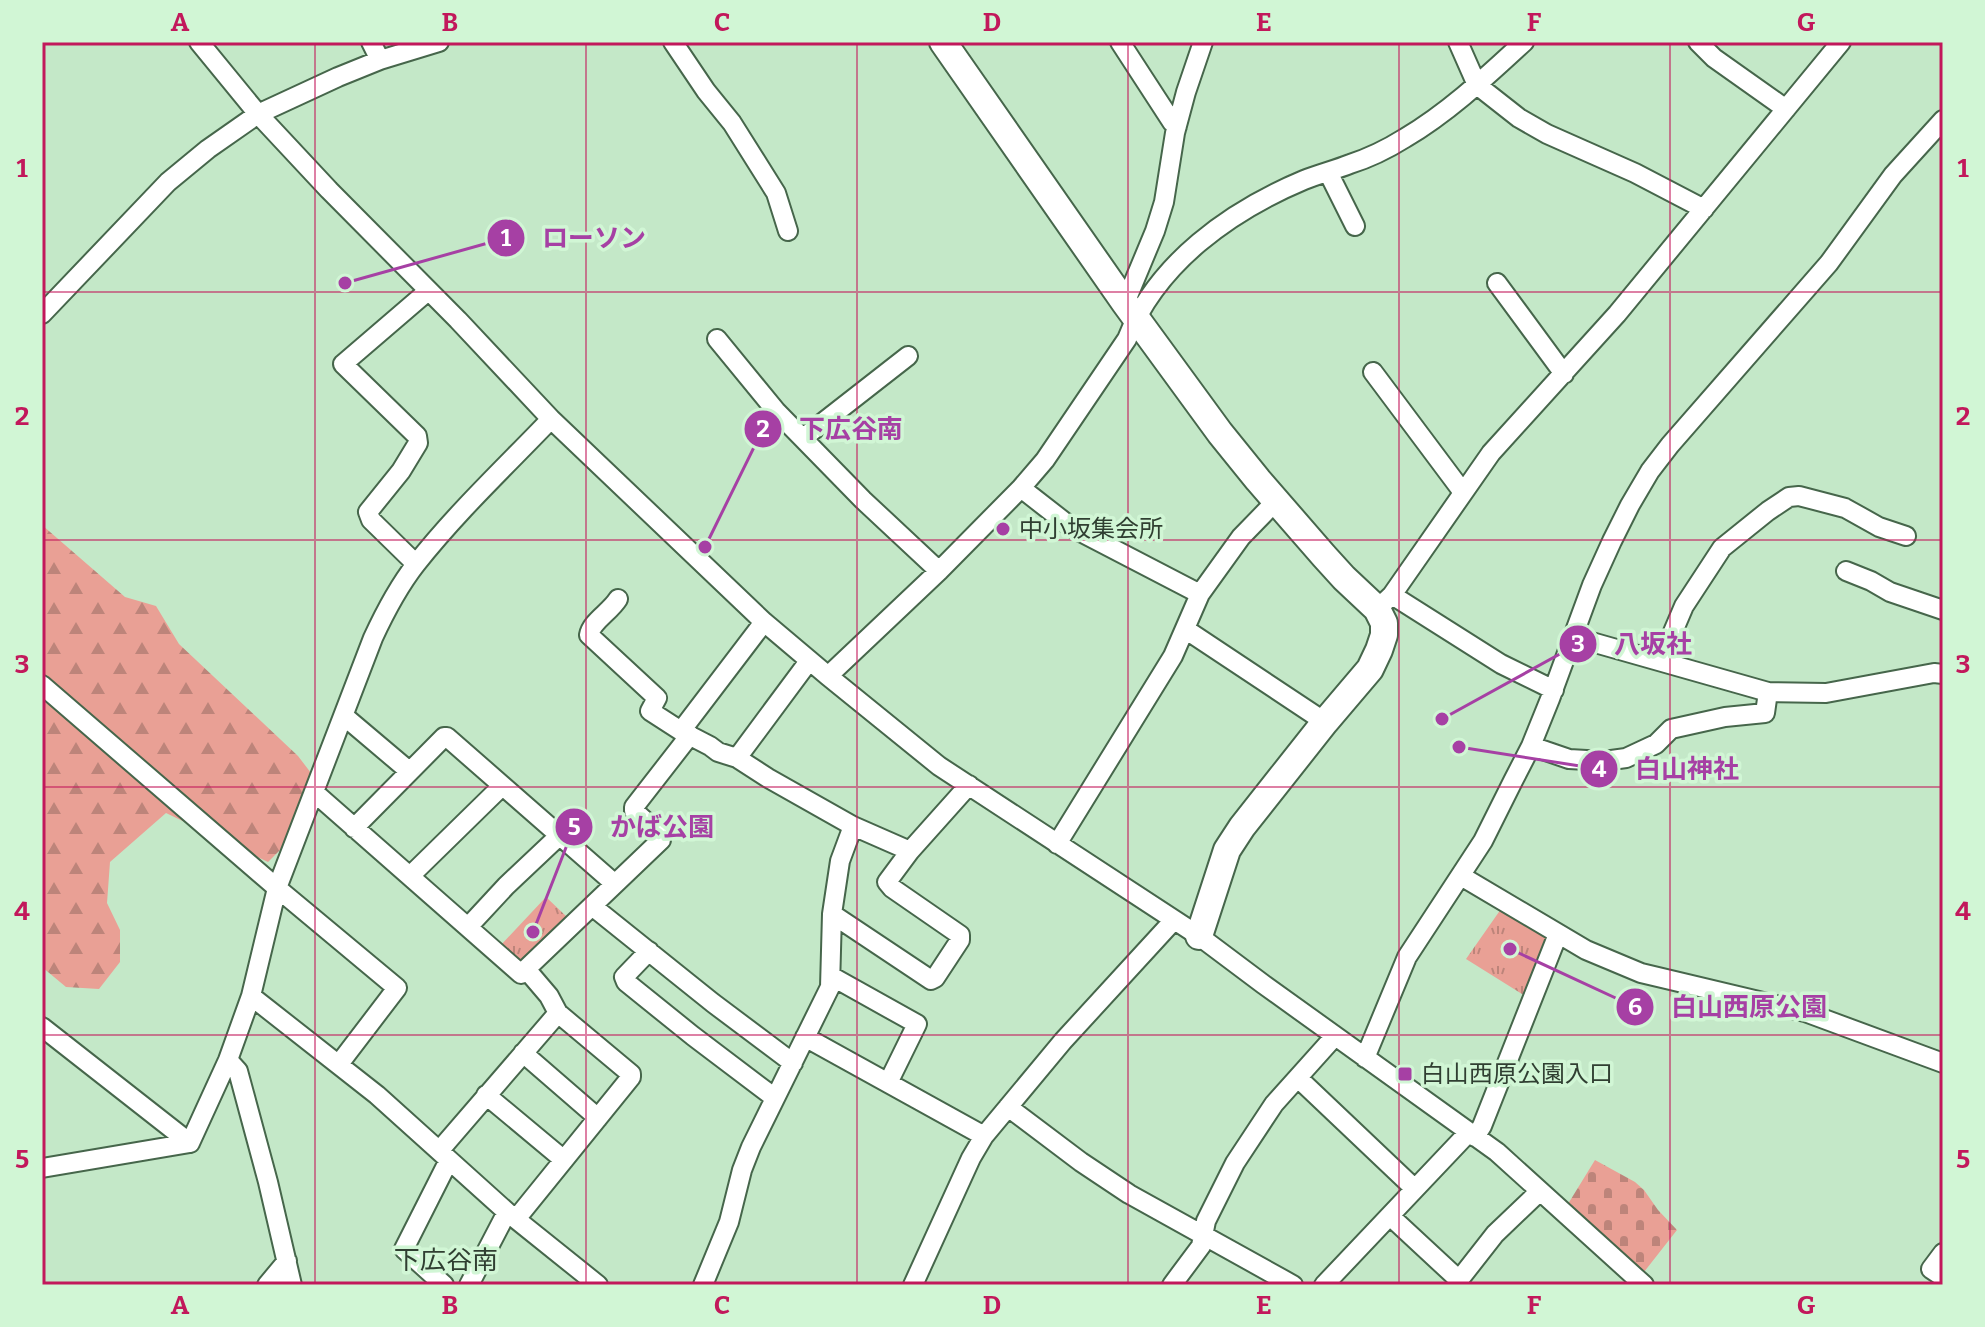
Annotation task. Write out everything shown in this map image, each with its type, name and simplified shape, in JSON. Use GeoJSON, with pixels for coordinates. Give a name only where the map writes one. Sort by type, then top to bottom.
{"type":"FeatureCollection","features":[{"type":"Feature","properties":{"kind":"street"},"geometry":{"type":"LineString","coordinates":[[199,42],[258,114],[551,419],[809,661],[939,766],[1199,936],[1497,1152],[1644,1285]]}},
{"type":"Feature","properties":{"kind":"street"},"geometry":{"type":"LineString","coordinates":[[371,42],[380,60]]}},
{"type":"Feature","properties":{"kind":"street"},"geometry":{"type":"LineString","coordinates":[[42,314],[168,182],[258,114],[380,60],[439,42]]}},
{"type":"Feature","properties":{"kind":"street"},"geometry":{"type":"LineString","coordinates":[[673,42],[732,123],[776,193],[788,231]]}},
{"type":"Feature","properties":{"kind":"street"},"geometry":{"type":"LineString","coordinates":[[943,42],[1214,425],[1344,578],[1554,690]]}},
{"type":"Feature","properties":{"kind":"street"},"geometry":{"type":"LineString","coordinates":[[1120,42],[1177,126]]}},
{"type":"Feature","properties":{"kind":"street"},"geometry":{"type":"LineString","coordinates":[[828,676],[1021,488],[1045,460],[1127,339],[1130,310],[1164,202],[1177,126],[1203,42]]}},
{"type":"Feature","properties":{"kind":"street"},"geometry":{"type":"LineString","coordinates":[[1458,42],[1477,85],[1512,113],[1547,134],[1635,173],[1704,209]]}},
{"type":"Feature","properties":{"kind":"street"},"geometry":{"type":"LineString","coordinates":[[1130,310],[1205,236],[1229,219],[1306,179],[1355,163],[1406,138],[1477,85],[1524,42]]}},
{"type":"Feature","properties":{"kind":"street"},"geometry":{"type":"LineString","coordinates":[[1698,42],[1714,58],[1786,109]]}},
{"type":"Feature","properties":{"kind":"street"},"geometry":{"type":"LineString","coordinates":[[1199,936],[1227,850],[1242,827],[1370,669],[1384,635],[1384,602],[1426,547],[1462,491],[1491,453],[1617,314],[1841,42]]}},
{"type":"Feature","properties":{"kind":"street"},"geometry":{"type":"LineString","coordinates":[[1365,1058],[1407,957],[1483,841],[1531,746],[1592,585],[1630,505],[1650,471],[1829,263],[1893,175],[1943,120]]}},
{"type":"Feature","properties":{"kind":"street"},"geometry":{"type":"LineString","coordinates":[[1328,172],[1355,226]]}},
{"type":"Feature","properties":{"kind":"street"},"geometry":{"type":"LineString","coordinates":[[1497,283],[1564,374]]}},
{"type":"Feature","properties":{"kind":"street"},"geometry":{"type":"LineString","coordinates":[[416,564],[371,520],[368,512],[401,471],[418,443],[417,436],[343,364],[428,291]]}},
{"type":"Feature","properties":{"kind":"street"},"geometry":{"type":"LineString","coordinates":[[717,339],[776,411],[863,500],[939,571]]}},
{"type":"Feature","properties":{"kind":"street"},"geometry":{"type":"LineString","coordinates":[[803,438],[908,356]]}},
{"type":"Feature","properties":{"kind":"street"},"geometry":{"type":"LineString","coordinates":[[1373,372],[1462,491]]}},
{"type":"Feature","properties":{"kind":"street"},"geometry":{"type":"LineString","coordinates":[[190,1143],[228,1060],[251,996],[277,888],[373,638],[390,603],[416,564],[551,419]]}},
{"type":"Feature","properties":{"kind":"street"},"geometry":{"type":"LineString","coordinates":[[1021,488],[1071,527],[1200,594]]}},
{"type":"Feature","properties":{"kind":"street"},"geometry":{"type":"LineString","coordinates":[[1661,660],[1684,606],[1722,548],[1789,497],[1799,496],[1845,508],[1879,527],[1906,536]]}},
{"type":"Feature","properties":{"kind":"street"},"geometry":{"type":"LineString","coordinates":[[1057,844],[1173,656],[1200,594],[1241,537],[1276,501]]}},
{"type":"Feature","properties":{"kind":"street"},"geometry":{"type":"LineString","coordinates":[[1846,571],[1890,592],[1943,610]]}},
{"type":"Feature","properties":{"kind":"street"},"geometry":{"type":"LineString","coordinates":[[618,599],[612,609],[590,628],[589,635],[657,698],[650,711],[853,826],[910,851]]}},
{"type":"Feature","properties":{"kind":"street"},"geometry":{"type":"LineString","coordinates":[[315,793],[521,974],[661,840],[661,835],[634,811],[634,807],[764,622]]}},
{"type":"Feature","properties":{"kind":"street"},"geometry":{"type":"LineString","coordinates":[[1185,629],[1325,722]]}},
{"type":"Feature","properties":{"kind":"street"},"geometry":{"type":"LineString","coordinates":[[1574,637],[1768,692],[1826,693],[1934,673],[1943,674]]}},
{"type":"Feature","properties":{"kind":"street"},"geometry":{"type":"LineString","coordinates":[[737,758],[809,661]]}},
{"type":"Feature","properties":{"kind":"street"},"geometry":{"type":"LineString","coordinates":[[42,685],[397,988],[339,1064]]}},
{"type":"Feature","properties":{"kind":"street"},"geometry":{"type":"LineString","coordinates":[[1531,746],[1569,759],[1604,761],[1626,758],[1656,744],[1671,729],[1725,717],[1765,713],[1768,692]]}},
{"type":"Feature","properties":{"kind":"street"},"geometry":{"type":"LineString","coordinates":[[344,716],[409,771]]}},
{"type":"Feature","properties":{"kind":"street"},"geometry":{"type":"LineString","coordinates":[[354,828],[447,737],[615,884]]}},
{"type":"Feature","properties":{"kind":"street"},"geometry":{"type":"LineString","coordinates":[[832,914],[931,980],[935,978],[960,940],[960,935],[887,882],[910,851],[969,785]]}},
{"type":"Feature","properties":{"kind":"street"},"geometry":{"type":"LineString","coordinates":[[410,876],[502,786]]}},
{"type":"Feature","properties":{"kind":"street"},"geometry":{"type":"LineString","coordinates":[[703,1285],[729,1222],[748,1154],[830,987],[832,914],[840,861],[853,826]]}},
{"type":"Feature","properties":{"kind":"street"},"geometry":{"type":"LineString","coordinates":[[468,927],[559,836]]}},
{"type":"Feature","properties":{"kind":"street"},"geometry":{"type":"LineString","coordinates":[[1461,876],[1586,950],[1641,973],[1805,1012],[1943,1063]]}},
{"type":"Feature","properties":{"kind":"street"},"geometry":{"type":"LineString","coordinates":[[592,906],[793,1063]]}},
{"type":"Feature","properties":{"kind":"street"},"geometry":{"type":"LineString","coordinates":[[913,1285],[984,1136],[1063,1041],[1174,920]]}},
{"type":"Feature","properties":{"kind":"street"},"geometry":{"type":"LineString","coordinates":[[1324,1285],[1415,1189],[1482,1126],[1558,934]]}},
{"type":"Feature","properties":{"kind":"street"},"geometry":{"type":"LineString","coordinates":[[649,951],[624,977],[626,982],[775,1098]]}},
{"type":"Feature","properties":{"kind":"street"},"geometry":{"type":"LineString","coordinates":[[469,1285],[512,1215],[564,1160],[631,1077],[558,1013],[549,996],[526,969]]}},
{"type":"Feature","properties":{"kind":"street"},"geometry":{"type":"LineString","coordinates":[[831,976],[917,1024],[888,1083]]}},
{"type":"Feature","properties":{"kind":"street"},"geometry":{"type":"LineString","coordinates":[[251,996],[339,1064],[512,1215],[598,1285]]}},
{"type":"Feature","properties":{"kind":"street"},"geometry":{"type":"LineString","coordinates":[[444,1285],[404,1249],[444,1156],[486,1095],[558,1013]]}},
{"type":"Feature","properties":{"kind":"street"},"geometry":{"type":"LineString","coordinates":[[42,1027],[190,1143]]}},
{"type":"Feature","properties":{"kind":"street"},"geometry":{"type":"LineString","coordinates":[[1172,1285],[1201,1246],[1206,1221],[1235,1163],[1274,1104],[1335,1036]]}},
{"type":"Feature","properties":{"kind":"street"},"geometry":{"type":"LineString","coordinates":[[805,1037],[984,1136]]}},
{"type":"Feature","properties":{"kind":"street"},"geometry":{"type":"LineString","coordinates":[[523,1053],[598,1118]]}},
{"type":"Feature","properties":{"kind":"street"},"geometry":{"type":"LineString","coordinates":[[228,1060],[238,1071],[292,1285]]}},
{"type":"Feature","properties":{"kind":"street"},"geometry":{"type":"LineString","coordinates":[[1298,1078],[1415,1189]]}},
{"type":"Feature","properties":{"kind":"street"},"geometry":{"type":"LineString","coordinates":[[486,1095],[564,1160]]}},
{"type":"Feature","properties":{"kind":"street"},"geometry":{"type":"LineString","coordinates":[[1008,1107],[1129,1194],[1293,1285]]}},
{"type":"Feature","properties":{"kind":"street"},"geometry":{"type":"LineString","coordinates":[[42,1166],[190,1143]]}},
{"type":"Feature","properties":{"kind":"street"},"geometry":{"type":"LineString","coordinates":[[1390,1216],[1459,1280],[1495,1234],[1540,1191]]}},
{"type":"Feature","properties":{"kind":"street"},"geometry":{"type":"LineString","coordinates":[[1942,1281],[1931,1269],[1943,1253]]}},
{"type":"Feature","properties":{"kind":"street"},"geometry":{"type":"LineString","coordinates":[[267,1285],[287,1261]]}},
{"type":"Feature","properties":{"kind":"green space"},"geometry":{"type":"Polygon","coordinates":[[[42,525],[125,597],[156,606],[179,644],[298,756],[311,773],[283,847],[268,862],[166,813],[110,862],[107,903],[120,930],[120,962],[99,989],[66,987],[42,967],[42,525]]]}},
{"type":"Feature","properties":{"kind":"green space"},"geometry":{"type":"Polygon","coordinates":[[[546,897],[567,917],[520,966],[500,946],[546,897]]]}},
{"type":"Feature","properties":{"kind":"green space"},"geometry":{"type":"Polygon","coordinates":[[[1501,909],[1552,939],[1527,997],[1466,959],[1501,909]]]}},
{"type":"Feature","properties":{"kind":"green space"},"geometry":{"type":"Polygon","coordinates":[[[1595,1160],[1635,1182],[1677,1230],[1644,1272],[1568,1204],[1595,1160]]]}},
{"type":"Feature","properties":{"kind":"place","name":"ローソン"},"geometry":{"type":"Point","coordinates":[345,283]}},
{"type":"Feature","properties":{"kind":"place","name":"中小坂集会所"},"geometry":{"type":"Point","coordinates":[1003,529]}},
{"type":"Feature","properties":{"kind":"place","name":"下広谷南"},"geometry":{"type":"Point","coordinates":[705,547]}},
{"type":"Feature","properties":{"kind":"place","name":"八坂社"},"geometry":{"type":"Point","coordinates":[1442,719]}},
{"type":"Feature","properties":{"kind":"place","name":"白山神社"},"geometry":{"type":"Point","coordinates":[1459,747]}},
{"type":"Feature","properties":{"kind":"place","name":"かば公園"},"geometry":{"type":"Point","coordinates":[533,932]}},
{"type":"Feature","properties":{"kind":"place","name":"白山西原公園"},"geometry":{"type":"Point","coordinates":[1510,949]}},
{"type":"Feature","properties":{"kind":"place","name":"白山西原公園入口"},"geometry":{"type":"Point","coordinates":[1405,1074]}},
{"type":"Feature","properties":{"kind":"district","name":"下広谷南"},"geometry":{"type":"Point","coordinates":[446,1260]}}]}
